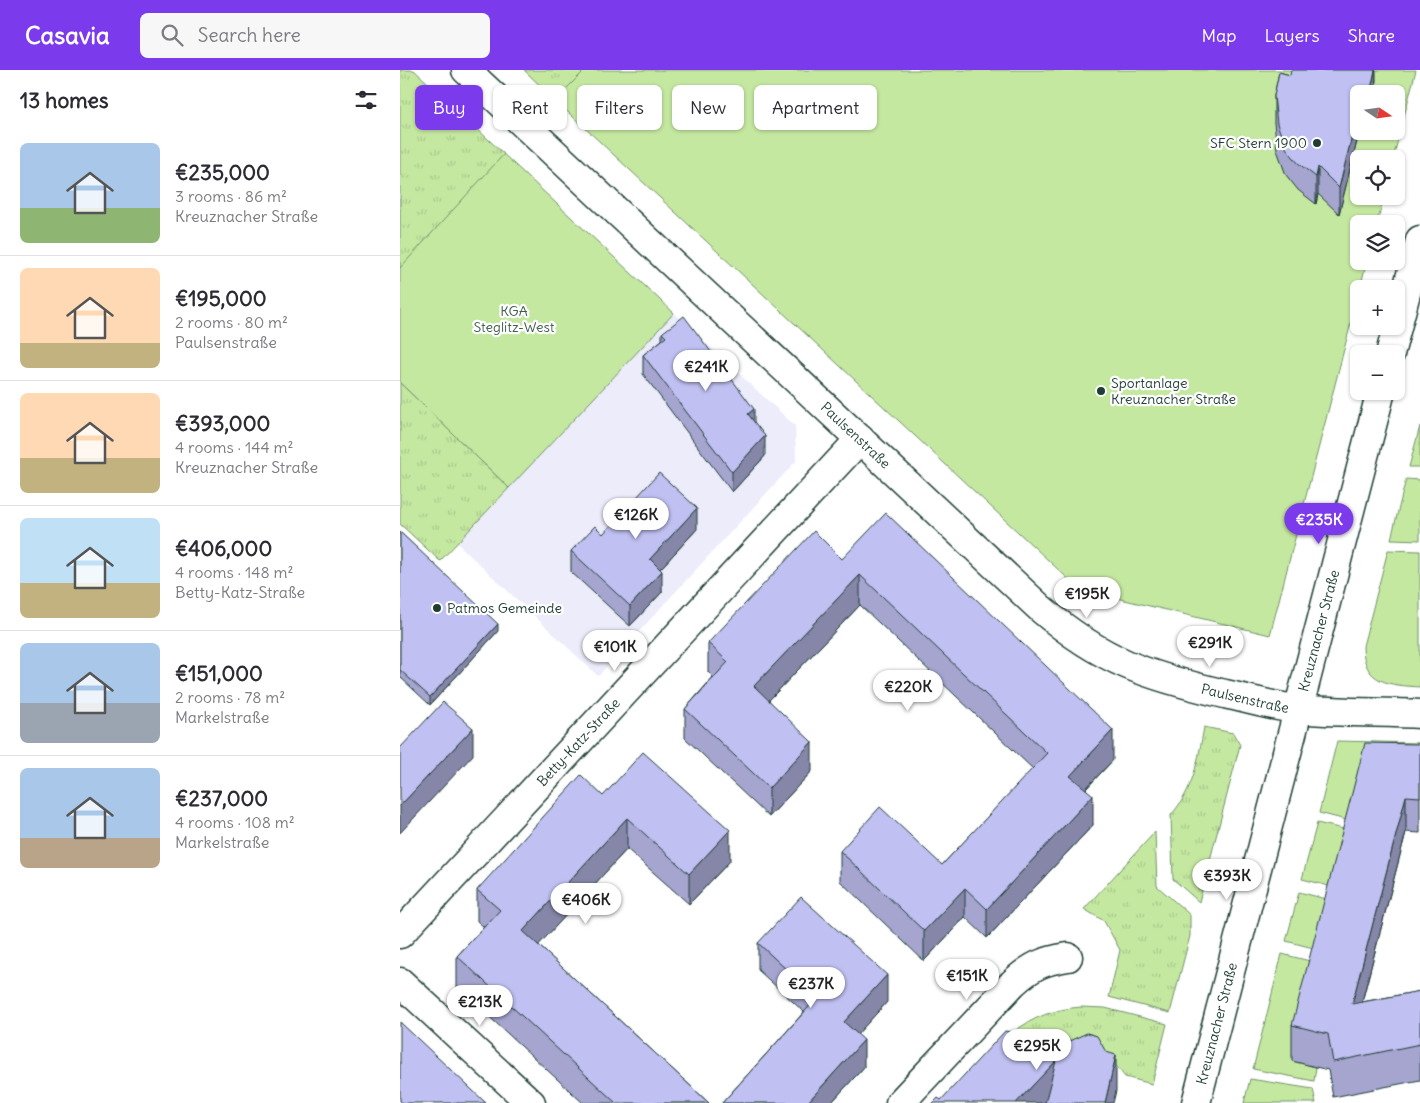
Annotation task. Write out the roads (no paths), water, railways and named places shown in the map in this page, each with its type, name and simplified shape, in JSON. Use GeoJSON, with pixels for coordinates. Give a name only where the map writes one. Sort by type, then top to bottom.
{"type":"FeatureCollection","features":[{"type":"Feature","properties":{"kind":"street","name":"Paulsenstraße"},"geometry":{"type":"LineString","coordinates":[[466,70],[1041,609],[1081,640],[1111,659],[1177,683],[1298,709],[1420,714]]}},
{"type":"Feature","properties":{"kind":"street"},"geometry":{"type":"LineString","coordinates":[[1392,345],[1420,240]]}},
{"type":"Feature","properties":{"kind":"street","name":"Kreuznacher Straße"},"geometry":{"type":"LineString","coordinates":[[1196,1103],[1379,400]]}},
{"type":"Feature","properties":{"kind":"street","name":"Betty-Katz-Straße"},"geometry":{"type":"LineString","coordinates":[[400,934],[860,439]]}},
{"type":"Feature","properties":{"kind":"street"},"geometry":{"type":"LineString","coordinates":[[900,1103],[1013,983],[1045,960],[1068,957]]}},
{"type":"Feature","properties":{"kind":"street"},"geometry":{"type":"LineString","coordinates":[[400,982],[531,1103]]}},
{"type":"Feature","properties":{"kind":"place","name":"SFC Stern 1900"},"geometry":{"type":"Point","coordinates":[1317,143]}},
{"type":"Feature","properties":{"kind":"place","name":"Sportanlage Kreuznacher Straße"},"geometry":{"type":"Point","coordinates":[1101,391]}},
{"type":"Feature","properties":{"kind":"place","name":"Patmos Gemeinde"},"geometry":{"type":"Point","coordinates":[437,608]}},
{"type":"Feature","properties":{"kind":"park label","name":"KGA Steglitz-West"},"geometry":{"type":"Point","coordinates":[514,320]}}]}
